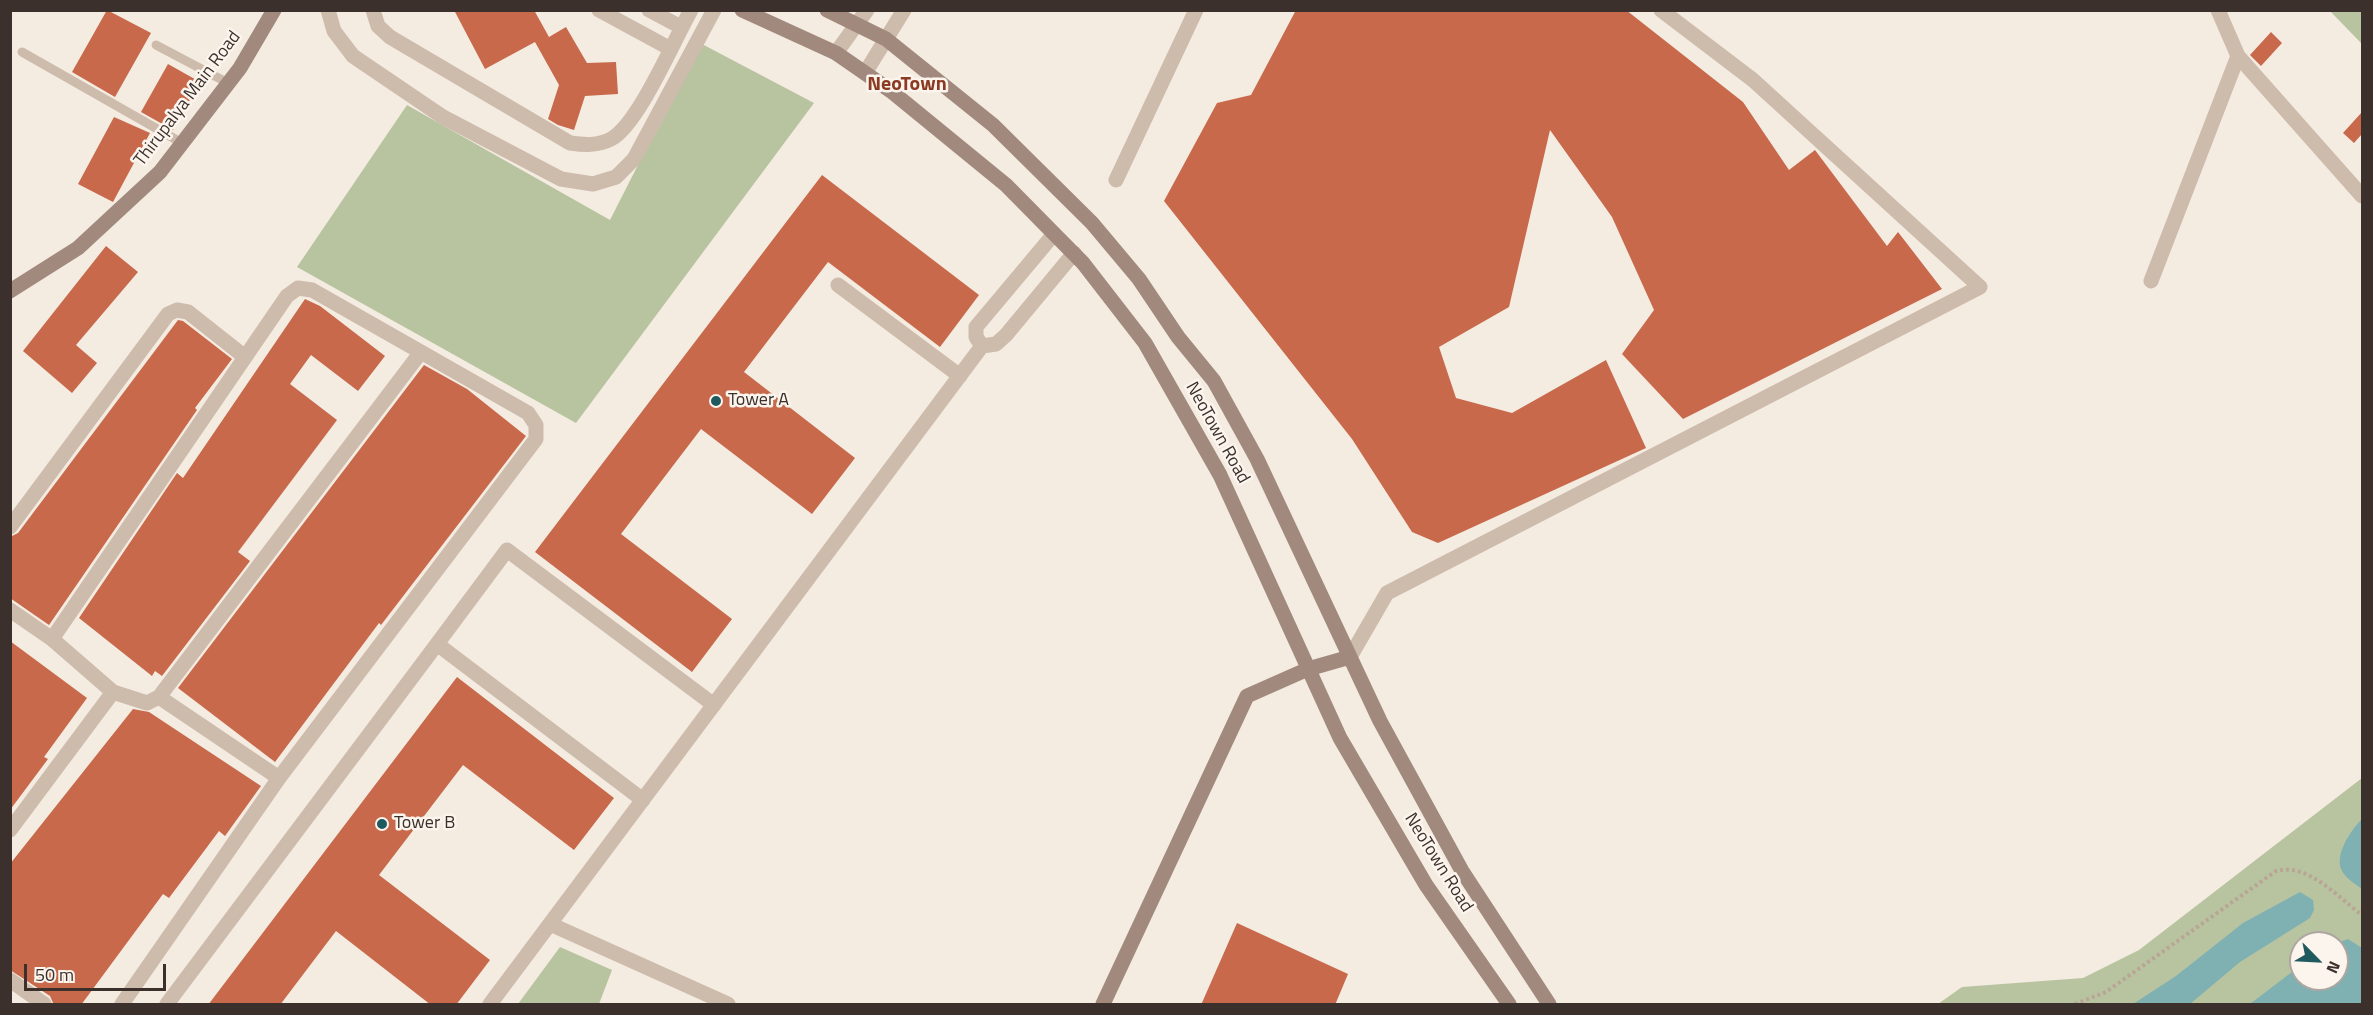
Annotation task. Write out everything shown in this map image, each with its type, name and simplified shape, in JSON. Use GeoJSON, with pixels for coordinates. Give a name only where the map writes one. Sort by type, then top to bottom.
{"type":"FeatureCollection","features":[{"type":"Feature","properties":{"kind":"street","name":"Thirupalya Main Road"},"geometry":{"type":"LineString","coordinates":[[10,291],[78,248],[160,172],[228,83],[274,10]]}},
{"type":"Feature","properties":{"kind":"street"},"geometry":{"type":"LineString","coordinates":[[328,10],[334,31],[353,56],[443,117],[561,179],[593,184],[616,177],[634,159],[714,10]]}},
{"type":"Feature","properties":{"kind":"street"},"geometry":{"type":"LineString","coordinates":[[373,10],[378,26],[390,37],[570,143],[584,145],[610,140],[630,122],[691,10]]}},
{"type":"Feature","properties":{"kind":"street"},"geometry":{"type":"LineString","coordinates":[[599,10],[669,48]]}},
{"type":"Feature","properties":{"kind":"street"},"geometry":{"type":"LineString","coordinates":[[649,10],[681,27]]}},
{"type":"Feature","properties":{"kind":"street","name":"NeoTown Road"},"geometry":{"type":"LineString","coordinates":[[742,10],[836,53],[891,91],[1006,185],[1074,253],[1145,343],[1214,465],[1340,738],[1420,875],[1509,1005]]}},
{"type":"Feature","properties":{"kind":"street","name":"NeoTown Road"},"geometry":{"type":"LineString","coordinates":[[827,10],[886,39],[993,125],[1092,223],[1139,279],[1178,337],[1214,381],[1257,459],[1380,721],[1462,871],[1549,1005]]}},
{"type":"Feature","properties":{"kind":"street"},"geometry":{"type":"LineString","coordinates":[[836,53],[867,10]]}},
{"type":"Feature","properties":{"kind":"street"},"geometry":{"type":"LineString","coordinates":[[865,73],[904,10]]}},
{"type":"Feature","properties":{"kind":"street"},"geometry":{"type":"LineString","coordinates":[[1116,180],[1196,10]]}},
{"type":"Feature","properties":{"kind":"street"},"geometry":{"type":"LineString","coordinates":[[1103,1005],[1247,696],[1308,669],[1350,657],[1387,593],[1980,287],[1753,80],[1661,10]]}},
{"type":"Feature","properties":{"kind":"street"},"geometry":{"type":"LineString","coordinates":[[2218,10],[2238,56],[2362,196]]}},
{"type":"Feature","properties":{"kind":"street"},"geometry":{"type":"LineString","coordinates":[[2151,281],[2238,56]]}},
{"type":"Feature","properties":{"kind":"street"},"geometry":{"type":"LineString","coordinates":[[982,346],[976,337],[976,327],[1054,234]]}},
{"type":"Feature","properties":{"kind":"street"},"geometry":{"type":"LineString","coordinates":[[490,1005],[982,346],[996,344],[1006,335],[1074,253]]}},
{"type":"Feature","properties":{"kind":"street"},"geometry":{"type":"LineString","coordinates":[[838,285],[960,376]]}},
{"type":"Feature","properties":{"kind":"street"},"geometry":{"type":"LineString","coordinates":[[52,639],[287,296],[298,288],[312,290],[528,413],[536,424],[536,439],[279,778],[122,1005]]}},
{"type":"Feature","properties":{"kind":"street"},"geometry":{"type":"LineString","coordinates":[[10,527],[168,314],[177,310],[188,312],[245,357]]}},
{"type":"Feature","properties":{"kind":"street"},"geometry":{"type":"LineString","coordinates":[[10,610],[52,639],[113,692],[147,703],[159,697],[421,352]]}},
{"type":"Feature","properties":{"kind":"street"},"geometry":{"type":"LineString","coordinates":[[167,1005],[507,550],[714,705]]}},
{"type":"Feature","properties":{"kind":"street"},"geometry":{"type":"LineString","coordinates":[[437,645],[643,800]]}},
{"type":"Feature","properties":{"kind":"street"},"geometry":{"type":"LineString","coordinates":[[10,830],[113,692]]}},
{"type":"Feature","properties":{"kind":"street"},"geometry":{"type":"LineString","coordinates":[[159,697],[279,778]]}},
{"type":"Feature","properties":{"kind":"street"},"geometry":{"type":"LineString","coordinates":[[550,924],[728,1005]]}},
{"type":"Feature","properties":{"kind":"street"},"geometry":{"type":"LineString","coordinates":[[10,980],[44,1005]]}},
{"type":"Feature","properties":{"kind":"lane"},"geometry":{"type":"LineString","coordinates":[[156,45],[228,83]]}},
{"type":"Feature","properties":{"kind":"lane"},"geometry":{"type":"LineString","coordinates":[[22,52],[183,142]]}},
{"type":"Feature","properties":{"kind":"path"},"geometry":{"type":"LineString","coordinates":[[2075,1005],[2106,992],[2276,871],[2289,868],[2304,872],[2362,915]]}},
{"type":"Feature","properties":{"kind":"green space"},"geometry":{"type":"Polygon","coordinates":[[[2330,11],[2362,11],[2362,44],[2330,11]]]}},
{"type":"Feature","properties":{"kind":"green space"},"geometry":{"type":"Polygon","coordinates":[[[700,43],[814,103],[576,423],[297,267],[407,105],[610,220],[700,43]]]}},
{"type":"Feature","properties":{"kind":"green space"},"geometry":{"type":"Polygon","coordinates":[[[2362,778],[2362,1004],[1938,1004],[1962,987],[2083,978],[2139,950],[2362,778]]]}},
{"type":"Feature","properties":{"kind":"green space"},"geometry":{"type":"Polygon","coordinates":[[[560,947],[612,970],[599,1004],[518,1004],[560,947]]]}},
{"type":"Feature","properties":{"kind":"water"},"geometry":{"type":"Polygon","coordinates":[[[2362,819],[2362,889],[2344,874],[2340,860],[2348,837],[2362,819]]]}},
{"type":"Feature","properties":{"kind":"water"},"geometry":{"type":"Polygon","coordinates":[[[2300,892],[2313,900],[2314,910],[2310,918],[2240,962],[2190,1004],[2133,1004],[2176,976],[2243,923],[2300,892]]]}},
{"type":"Feature","properties":{"kind":"water"},"geometry":{"type":"Polygon","coordinates":[[[2349,940],[2362,948],[2362,1004],[2250,1004],[2289,974],[2289,991],[2349,991],[2349,940]]]}},
{"type":"Feature","properties":{"kind":"building"},"geometry":{"type":"Polygon","coordinates":[[[107,10],[151,33],[115,97],[72,72],[107,10]]]}},
{"type":"Feature","properties":{"kind":"building"},"geometry":{"type":"Polygon","coordinates":[[[454,10],[534,10],[549,37],[566,27],[587,63],[616,62],[618,94],[585,96],[574,130],[558,125],[548,119],[559,85],[535,42],[485,69],[454,10]]]}},
{"type":"Feature","properties":{"kind":"building"},"geometry":{"type":"Polygon","coordinates":[[[1296,10],[1626,10],[1743,102],[1789,170],[1815,150],[1887,246],[1898,232],[1942,289],[1683,419],[1622,354],[1654,310],[1612,217],[1550,130],[1509,307],[1439,347],[1456,398],[1512,413],[1606,360],[1646,448],[1438,543],[1412,532],[1352,439],[1164,201],[1217,103],[1251,95],[1296,10]]]}},
{"type":"Feature","properties":{"kind":"building"},"geometry":{"type":"Polygon","coordinates":[[[2271,32],[2282,43],[2261,66],[2250,55],[2271,32]]]}},
{"type":"Feature","properties":{"kind":"building"},"geometry":{"type":"Polygon","coordinates":[[[168,64],[200,82],[173,130],[141,112],[168,64]]]}},
{"type":"Feature","properties":{"kind":"building"},"geometry":{"type":"Polygon","coordinates":[[[2362,112],[2362,134],[2354,143],[2343,133],[2362,112]]]}},
{"type":"Feature","properties":{"kind":"building"},"geometry":{"type":"Polygon","coordinates":[[[114,117],[150,133],[113,202],[78,184],[114,117]]]}},
{"type":"Feature","properties":{"kind":"building","name":"Tower A"},"geometry":{"type":"Polygon","coordinates":[[[822,175],[979,295],[940,347],[828,262],[744,372],[855,458],[812,514],[701,429],[621,534],[732,619],[692,672],[535,552],[822,175]]]}},
{"type":"Feature","properties":{"kind":"building"},"geometry":{"type":"Polygon","coordinates":[[[106,246],[138,272],[76,345],[97,363],[72,393],[23,351],[106,246]]]}},
{"type":"Feature","properties":{"kind":"building"},"geometry":{"type":"Polygon","coordinates":[[[305,299],[320,306],[385,356],[358,391],[311,355],[290,384],[337,420],[238,552],[250,561],[162,676],[155,671],[152,676],[79,618],[177,473],[183,478],[305,299]]]}},
{"type":"Feature","properties":{"kind":"building"},"geometry":{"type":"Polygon","coordinates":[[[178,320],[183,321],[232,359],[195,408],[197,410],[49,625],[10,598],[10,537],[18,533],[178,320]]]}},
{"type":"Feature","properties":{"kind":"building"},"geometry":{"type":"Polygon","coordinates":[[[424,365],[467,389],[526,436],[381,625],[379,623],[275,762],[178,688],[424,365]]]}},
{"type":"Feature","properties":{"kind":"building"},"geometry":{"type":"Polygon","coordinates":[[[10,641],[87,698],[44,757],[48,759],[10,810],[10,641]]]}},
{"type":"Feature","properties":{"kind":"building","name":"Tower B"},"geometry":{"type":"Polygon","coordinates":[[[457,677],[614,798],[574,850],[463,765],[379,875],[490,960],[456,1005],[431,1005],[336,931],[280,1005],[208,1005],[457,677]]]}},
{"type":"Feature","properties":{"kind":"building"},"geometry":{"type":"Polygon","coordinates":[[[133,709],[149,712],[261,786],[225,836],[219,831],[169,898],[163,894],[81,1005],[54,1005],[50,996],[10,970],[10,864],[133,709]]]}},
{"type":"Feature","properties":{"kind":"building"},"geometry":{"type":"Polygon","coordinates":[[[1237,923],[1348,974],[1335,1005],[1201,1005],[1237,923]]]}},
{"type":"Feature","properties":{"kind":"place","name":"Tower A"},"geometry":{"type":"Point","coordinates":[716,401]}},
{"type":"Feature","properties":{"kind":"place","name":"Tower B"},"geometry":{"type":"Point","coordinates":[382,824]}},
{"type":"Feature","properties":{"kind":"district","name":"NeoTown"},"geometry":{"type":"Point","coordinates":[907,85]}}]}
